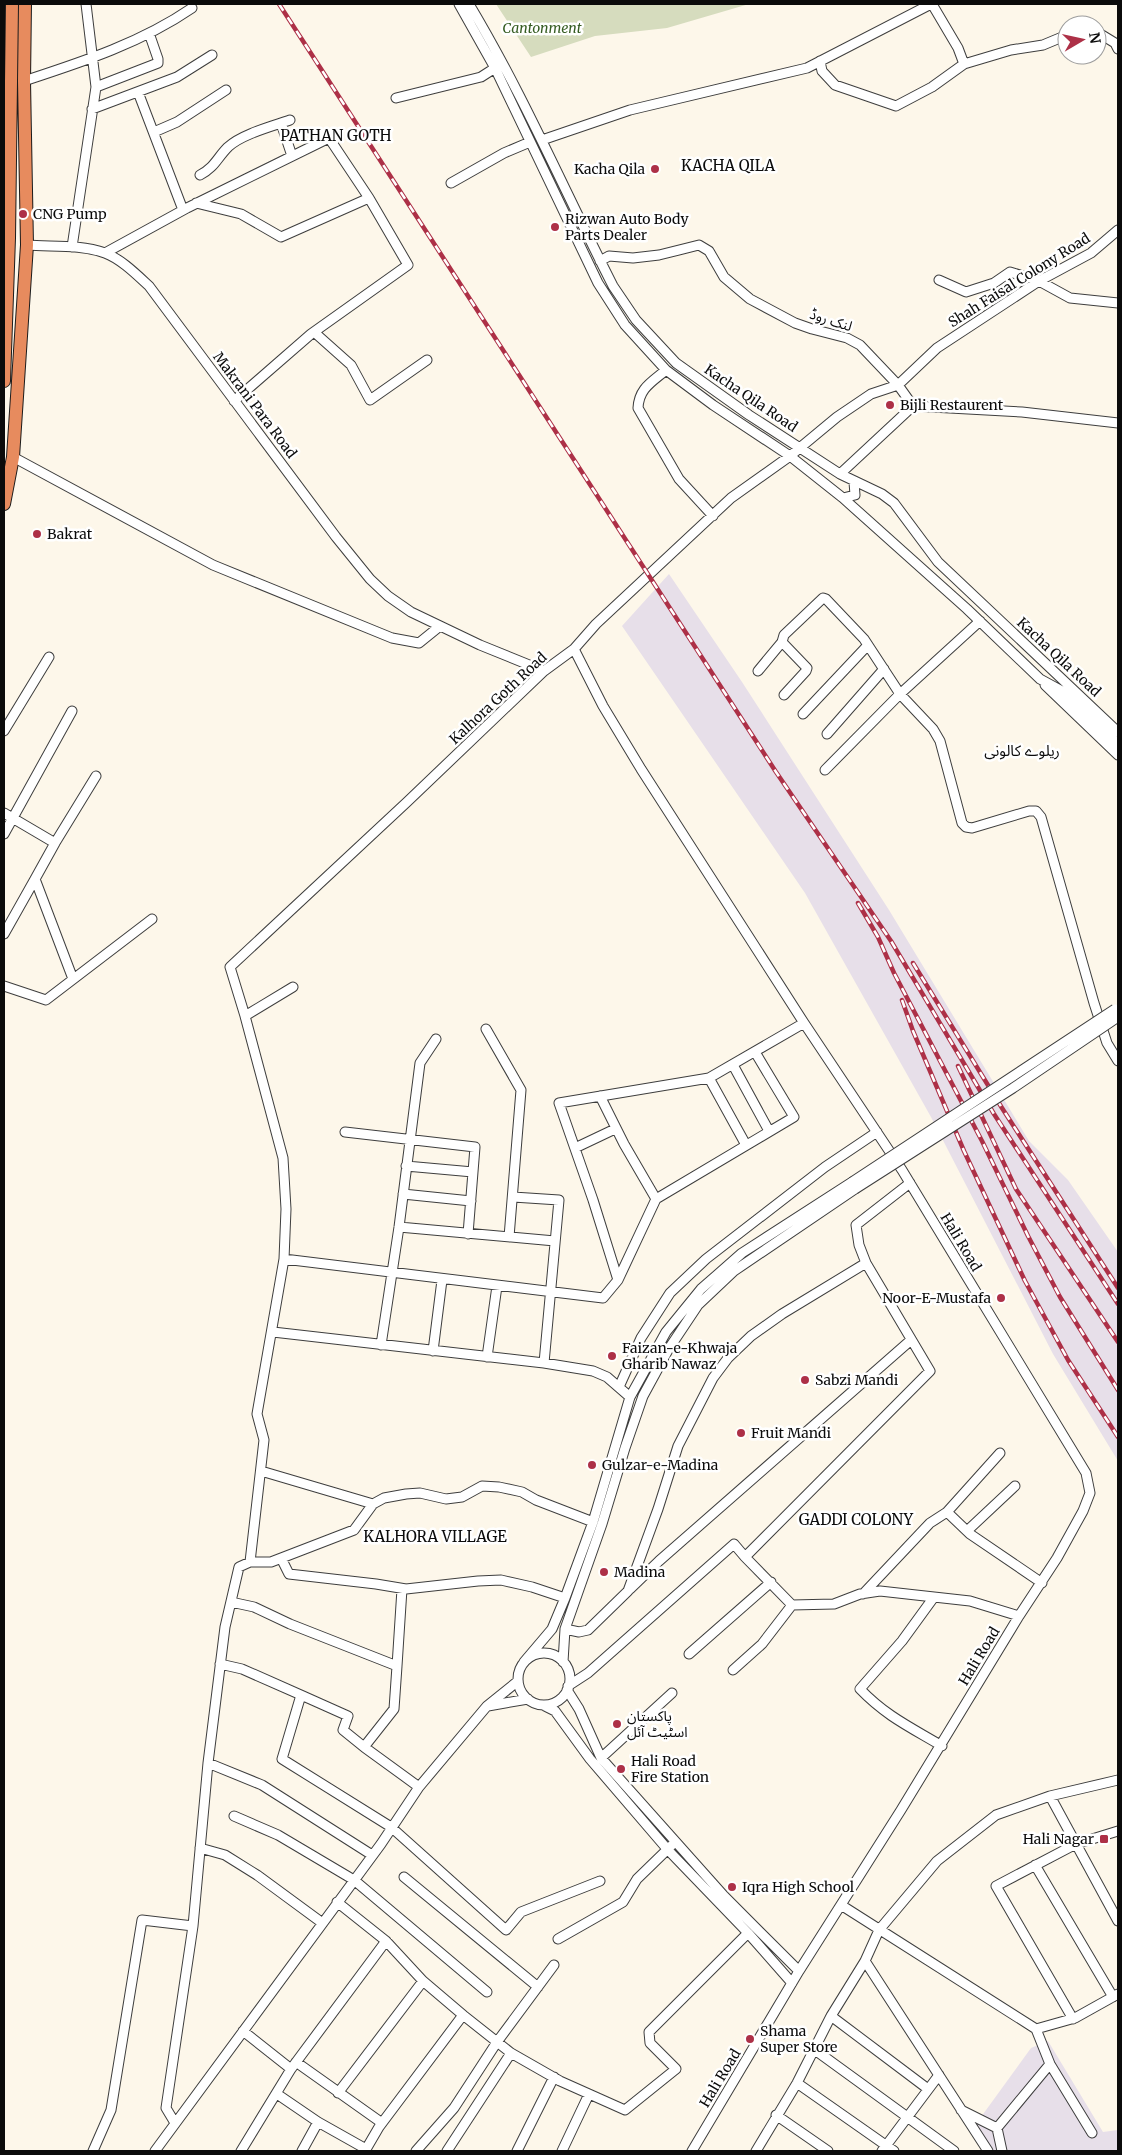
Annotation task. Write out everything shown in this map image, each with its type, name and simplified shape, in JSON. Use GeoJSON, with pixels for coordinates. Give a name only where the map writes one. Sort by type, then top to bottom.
{"type":"FeatureCollection","features":[{"type":"Feature","properties":{"kind":"highway"},"geometry":{"type":"LineString","coordinates":[[4,381],[9,238],[8,55],[12,4]]}},
{"type":"Feature","properties":{"kind":"highway"},"geometry":{"type":"LineString","coordinates":[[4,504],[13,457],[27,245],[24,81],[25,4]]}},
{"type":"Feature","properties":{"kind":"street"},"geometry":{"type":"LineString","coordinates":[[4,12],[12,4]]}},
{"type":"Feature","properties":{"kind":"street"},"geometry":{"type":"LineString","coordinates":[[72,247],[96,87],[86,4]]}},
{"type":"Feature","properties":{"kind":"street","name":"Kacha Qila Road"},"geometry":{"type":"LineString","coordinates":[[459,4],[494,68],[611,306],[641,344],[666,370],[713,405],[790,456],[843,498],[980,621],[1040,680]]}},
{"type":"Feature","properties":{"kind":"street","name":"Kacha Qila Road"},"geometry":{"type":"LineString","coordinates":[[469,4],[503,64],[600,260],[624,304],[676,363],[749,415],[840,474],[882,494],[894,503],[938,562],[1118,732]]}},
{"type":"Feature","properties":{"kind":"street"},"geometry":{"type":"LineString","coordinates":[[542,140],[630,110],[807,68],[932,4],[958,48],[964,64]]}},
{"type":"Feature","properties":{"kind":"street"},"geometry":{"type":"LineString","coordinates":[[24,81],[94,58],[165,26],[192,8]]}},
{"type":"Feature","properties":{"kind":"street"},"geometry":{"type":"LineString","coordinates":[[96,87],[158,63],[149,33]]}},
{"type":"Feature","properties":{"kind":"street"},"geometry":{"type":"LineString","coordinates":[[1107,38],[1115,43],[1118,49]]}},
{"type":"Feature","properties":{"kind":"street"},"geometry":{"type":"LineString","coordinates":[[820,61],[822,71],[836,85],[896,106],[932,87],[964,64],[1011,50],[1043,45],[1057,39]]}},
{"type":"Feature","properties":{"kind":"street"},"geometry":{"type":"LineString","coordinates":[[92,109],[178,77],[212,55]]}},
{"type":"Feature","properties":{"kind":"street"},"geometry":{"type":"LineString","coordinates":[[396,98],[481,77],[494,68]]}},
{"type":"Feature","properties":{"kind":"street"},"geometry":{"type":"LineString","coordinates":[[154,132],[176,122],[226,90]]}},
{"type":"Feature","properties":{"kind":"street"},"geometry":{"type":"LineString","coordinates":[[138,92],[183,210]]}},
{"type":"Feature","properties":{"kind":"street"},"geometry":{"type":"LineString","coordinates":[[200,175],[215,165],[228,146],[238,140],[290,120]]}},
{"type":"Feature","properties":{"kind":"street"},"geometry":{"type":"LineString","coordinates":[[281,124],[292,156]]}},
{"type":"Feature","properties":{"kind":"street"},"geometry":{"type":"LineString","coordinates":[[105,253],[196,203],[330,138],[369,198],[408,264],[314,332],[234,401]]}},
{"type":"Feature","properties":{"kind":"street"},"geometry":{"type":"LineString","coordinates":[[451,183],[504,153],[530,142]]}},
{"type":"Feature","properties":{"kind":"street"},"geometry":{"type":"LineString","coordinates":[[196,203],[241,214],[281,237],[369,198]]}},
{"type":"Feature","properties":{"kind":"street","name":"Shah Faisal Colony Road"},"geometry":{"type":"LineString","coordinates":[[790,456],[837,417],[871,394],[898,385],[937,348],[1039,281],[1091,254],[1118,230]]}},
{"type":"Feature","properties":{"kind":"street","name":"Makrani Para Road"},"geometry":{"type":"LineString","coordinates":[[27,245],[72,247],[105,253],[130,269],[149,286],[370,579],[396,601],[440,626],[480,645],[544,671]]}},
{"type":"Feature","properties":{"kind":"street","name":"لنک روڈ"},"geometry":{"type":"LineString","coordinates":[[600,260],[609,256],[634,258],[659,256],[699,246],[708,251],[724,277],[750,299],[795,322],[812,329],[847,338],[860,345],[898,385],[913,406]]}},
{"type":"Feature","properties":{"kind":"street"},"geometry":{"type":"LineString","coordinates":[[940,280],[966,292],[994,284],[1010,272],[1039,281],[1070,298],[1118,303]]}},
{"type":"Feature","properties":{"kind":"street"},"geometry":{"type":"LineString","coordinates":[[314,332],[352,365],[370,400],[427,360]]}},
{"type":"Feature","properties":{"kind":"street"},"geometry":{"type":"LineString","coordinates":[[666,370],[643,390],[639,397],[638,408],[680,480],[713,516]]}},
{"type":"Feature","properties":{"kind":"street"},"geometry":{"type":"LineString","coordinates":[[840,474],[913,406],[1022,412],[1118,424]]}},
{"type":"Feature","properties":{"kind":"street","name":"Kalhora Goth Road"},"geometry":{"type":"LineString","coordinates":[[246,1016],[230,967],[544,671],[574,649],[596,624],[731,498],[790,456]]}},
{"type":"Feature","properties":{"kind":"street"},"geometry":{"type":"LineString","coordinates":[[13,457],[213,565],[392,638],[419,643],[440,626]]}},
{"type":"Feature","properties":{"kind":"street"},"geometry":{"type":"LineString","coordinates":[[843,498],[855,495],[854,482]]}},
{"type":"Feature","properties":{"kind":"street"},"geometry":{"type":"LineString","coordinates":[[758,671],[782,642],[784,635],[823,598],[826,599],[868,645],[900,694],[932,728],[940,741],[962,823],[966,827],[972,828],[1029,810],[1036,811],[1041,817],[1107,1043],[1118,1061]]}},
{"type":"Feature","properties":{"kind":"street"},"geometry":{"type":"LineString","coordinates":[[825,770],[900,694],[980,621]]}},
{"type":"Feature","properties":{"kind":"street"},"geometry":{"type":"LineString","coordinates":[[782,642],[807,668],[784,695]]}},
{"type":"Feature","properties":{"kind":"street"},"geometry":{"type":"LineString","coordinates":[[803,714],[868,645]]}},
{"type":"Feature","properties":{"kind":"street","name":"Hali Road"},"geometry":{"type":"LineString","coordinates":[[574,649],[603,706],[641,769],[804,1023],[910,1183],[1086,1473],[1090,1493],[1083,1511],[1042,1582],[1019,1616],[942,1746],[799,1971],[692,2151]]}},
{"type":"Feature","properties":{"kind":"street"},"geometry":{"type":"LineString","coordinates":[[4,731],[49,657]]}},
{"type":"Feature","properties":{"kind":"street"},"geometry":{"type":"LineString","coordinates":[[1048,665],[1062,691]]}},
{"type":"Feature","properties":{"kind":"street"},"geometry":{"type":"LineString","coordinates":[[827,734],[884,669]]}},
{"type":"Feature","properties":{"kind":"street"},"geometry":{"type":"LineString","coordinates":[[1040,680],[1062,691],[1118,744]]}},
{"type":"Feature","properties":{"kind":"street"},"geometry":{"type":"LineString","coordinates":[[1040,680],[1118,756]]}},
{"type":"Feature","properties":{"kind":"street"},"geometry":{"type":"LineString","coordinates":[[4,834],[72,711]]}},
{"type":"Feature","properties":{"kind":"street"},"geometry":{"type":"LineString","coordinates":[[4,934],[55,843],[96,776]]}},
{"type":"Feature","properties":{"kind":"street"},"geometry":{"type":"LineString","coordinates":[[4,813],[55,843]]}},
{"type":"Feature","properties":{"kind":"street"},"geometry":{"type":"LineString","coordinates":[[36,879],[73,979]]}},
{"type":"Feature","properties":{"kind":"street"},"geometry":{"type":"LineString","coordinates":[[4,986],[46,1000],[152,919]]}},
{"type":"Feature","properties":{"kind":"street"},"geometry":{"type":"LineString","coordinates":[[250,1562],[264,1440],[257,1414],[284,1259],[286,1209],[283,1158],[246,1016],[293,988]]}},
{"type":"Feature","properties":{"kind":"street"},"geometry":{"type":"LineString","coordinates":[[563,1662],[565,1629],[602,1524],[643,1396],[668,1350],[698,1305],[734,1271],[854,1186],[1117,1011]]}},
{"type":"Feature","properties":{"kind":"street"},"geometry":{"type":"LineString","coordinates":[[618,1280],[559,1103],[709,1078],[804,1023]]}},
{"type":"Feature","properties":{"kind":"street"},"geometry":{"type":"LineString","coordinates":[[486,1029],[521,1090],[508,1237]]}},
{"type":"Feature","properties":{"kind":"street"},"geometry":{"type":"LineString","coordinates":[[381,1345],[399,1227],[420,1063],[436,1038]]}},
{"type":"Feature","properties":{"kind":"street"},"geometry":{"type":"LineString","coordinates":[[284,1259],[442,1280],[603,1298],[618,1280],[656,1199],[794,1117],[755,1052]]}},
{"type":"Feature","properties":{"kind":"street"},"geometry":{"type":"LineString","coordinates":[[733,1065],[769,1131]]}},
{"type":"Feature","properties":{"kind":"street"},"geometry":{"type":"LineString","coordinates":[[709,1078],[746,1145]]}},
{"type":"Feature","properties":{"kind":"street"},"geometry":{"type":"LineString","coordinates":[[600,1096],[616,1129],[656,1199]]}},
{"type":"Feature","properties":{"kind":"street"},"geometry":{"type":"LineString","coordinates":[[575,1148],[616,1129]]}},
{"type":"Feature","properties":{"kind":"street"},"geometry":{"type":"LineString","coordinates":[[344,1132],[475,1147],[468,1234]]}},
{"type":"Feature","properties":{"kind":"street"},"geometry":{"type":"LineString","coordinates":[[619,1386],[642,1338],[670,1293],[713,1254],[825,1167],[877,1132]]}},
{"type":"Feature","properties":{"kind":"street"},"geometry":{"type":"LineString","coordinates":[[406,1166],[473,1172]]}},
{"type":"Feature","properties":{"kind":"street"},"geometry":{"type":"LineString","coordinates":[[745,1557],[930,1371],[866,1263],[859,1244],[856,1225],[910,1183]]}},
{"type":"Feature","properties":{"kind":"street"},"geometry":{"type":"LineString","coordinates":[[792,1983],[748,1933],[668,1850],[590,1759],[555,1710],[528,1699],[523,1694],[518,1681],[518,1674],[524,1662],[552,1629],[566,1598],[593,1522],[630,1397],[666,1332],[701,1289],[742,1253],[854,1186]]}},
{"type":"Feature","properties":{"kind":"street"},"geometry":{"type":"LineString","coordinates":[[403,1194],[471,1201]]}},
{"type":"Feature","properties":{"kind":"street"},"geometry":{"type":"LineString","coordinates":[[513,1197],[559,1200],[544,1363]]}},
{"type":"Feature","properties":{"kind":"street"},"geometry":{"type":"LineString","coordinates":[[399,1227],[555,1241]]}},
{"type":"Feature","properties":{"kind":"street"},"geometry":{"type":"LineString","coordinates":[[628,1591],[658,1510],[678,1446],[718,1372],[728,1358],[751,1336],[782,1314],[866,1263]]}},
{"type":"Feature","properties":{"kind":"street"},"geometry":{"type":"LineString","coordinates":[[433,1351],[442,1280]]}},
{"type":"Feature","properties":{"kind":"street"},"geometry":{"type":"LineString","coordinates":[[487,1357],[497,1286]]}},
{"type":"Feature","properties":{"kind":"street"},"geometry":{"type":"LineString","coordinates":[[272,1332],[544,1363],[593,1371],[619,1386],[630,1397]]}},
{"type":"Feature","properties":{"kind":"street"},"geometry":{"type":"LineString","coordinates":[[565,1629],[579,1632],[588,1630],[659,1561],[911,1340]]}},
{"type":"Feature","properties":{"kind":"street"},"geometry":{"type":"LineString","coordinates":[[864,1594],[930,1523],[947,1512],[1000,1453]]}},
{"type":"Feature","properties":{"kind":"street"},"geometry":{"type":"LineString","coordinates":[[261,1471],[373,1504]]}},
{"type":"Feature","properties":{"kind":"street"},"geometry":{"type":"LineString","coordinates":[[175,2123],[166,2108],[193,1926],[208,1763],[220,1664],[225,1627],[238,1567],[250,1562],[271,1562],[354,1530],[373,1504],[384,1498],[406,1494],[420,1493],[446,1499],[462,1497],[482,1486],[522,1492],[536,1500],[593,1522]]}},
{"type":"Feature","properties":{"kind":"street"},"geometry":{"type":"LineString","coordinates":[[967,1531],[1015,1486]]}},
{"type":"Feature","properties":{"kind":"street"},"geometry":{"type":"LineString","coordinates":[[947,1512],[967,1531],[1042,1582]]}},
{"type":"Feature","properties":{"kind":"street"},"geometry":{"type":"LineString","coordinates":[[543,1705],[559,1699],[568,1688],[588,1674],[734,1544],[792,1605],[834,1604],[880,1591],[970,1601],[1019,1616]]}},
{"type":"Feature","properties":{"kind":"street"},"geometry":{"type":"LineString","coordinates":[[281,1558],[290,1574],[402,1589],[501,1580],[532,1587],[566,1598]]}},
{"type":"Feature","properties":{"kind":"street"},"geometry":{"type":"LineString","coordinates":[[689,1654],[771,1582]]}},
{"type":"Feature","properties":{"kind":"street"},"geometry":{"type":"LineString","coordinates":[[364,1747],[394,1709],[402,1589]]}},
{"type":"Feature","properties":{"kind":"street"},"geometry":{"type":"LineString","coordinates":[[934,1596],[902,1641],[860,1689],[877,1707],[894,1719],[942,1746]]}},
{"type":"Feature","properties":{"kind":"street"},"geometry":{"type":"LineString","coordinates":[[231,1602],[254,1607],[290,1624],[397,1666]]}},
{"type":"Feature","properties":{"kind":"street"},"geometry":{"type":"LineString","coordinates":[[733,1670],[762,1644],[792,1605]]}},
{"type":"Feature","properties":{"kind":"street"},"geometry":{"type":"LineString","coordinates":[[524,1662],[531,1656],[540,1653],[549,1653],[563,1662],[568,1669],[568,1688],[601,1758],[724,1896],[799,1971]]}},
{"type":"Feature","properties":{"kind":"street"},"geometry":{"type":"LineString","coordinates":[[220,1664],[242,1669],[348,1716],[343,1730],[419,1787]]}},
{"type":"Feature","properties":{"kind":"street"},"geometry":{"type":"LineString","coordinates":[[155,2151],[321,1922],[354,1880],[419,1787],[487,1706],[518,1681]]}},
{"type":"Feature","properties":{"kind":"street"},"geometry":{"type":"LineString","coordinates":[[601,1758],[672,1693]]}},
{"type":"Feature","properties":{"kind":"street"},"geometry":{"type":"LineString","coordinates":[[302,1695],[282,1759],[392,1827],[506,1930],[521,1912],[600,1881]]}},
{"type":"Feature","properties":{"kind":"street"},"geometry":{"type":"LineString","coordinates":[[487,1706],[528,1699]]}},
{"type":"Feature","properties":{"kind":"street"},"geometry":{"type":"LineString","coordinates":[[208,1763],[262,1785],[372,1855]]}},
{"type":"Feature","properties":{"kind":"street"},"geometry":{"type":"LineString","coordinates":[[756,2151],[797,2083],[831,2016],[865,1961],[879,1930],[937,1861],[996,1815],[1050,1796],[1118,1780]]}},
{"type":"Feature","properties":{"kind":"street"},"geometry":{"type":"LineString","coordinates":[[1050,1796],[1118,1921]]}},
{"type":"Feature","properties":{"kind":"street"},"geometry":{"type":"LineString","coordinates":[[234,1816],[278,1835],[354,1880],[487,1992]]}},
{"type":"Feature","properties":{"kind":"street"},"geometry":{"type":"LineString","coordinates":[[1073,2019],[996,1886],[1076,1844],[1118,1830]]}},
{"type":"Feature","properties":{"kind":"street"},"geometry":{"type":"LineString","coordinates":[[558,1939],[623,1902],[637,1879],[675,1842]]}},
{"type":"Feature","properties":{"kind":"street"},"geometry":{"type":"LineString","coordinates":[[200,1848],[225,1855],[257,1875],[321,1922]]}},
{"type":"Feature","properties":{"kind":"street"},"geometry":{"type":"LineString","coordinates":[[1035,1865],[1115,1995],[1073,2019],[1036,2029]]}},
{"type":"Feature","properties":{"kind":"street"},"geometry":{"type":"LineString","coordinates":[[404,1877],[538,1987]]}},
{"type":"Feature","properties":{"kind":"street"},"geometry":{"type":"LineString","coordinates":[[337,1902],[386,1941],[423,1981],[511,2053],[554,2078],[625,2110],[676,2069],[650,2043],[648,2032],[748,1933]]}},
{"type":"Feature","properties":{"kind":"street"},"geometry":{"type":"LineString","coordinates":[[841,1905],[1036,2029],[1050,2064],[1092,2133]]}},
{"type":"Feature","properties":{"kind":"street"},"geometry":{"type":"LineString","coordinates":[[93,2151],[112,2110],[142,1920],[193,1926]]}},
{"type":"Feature","properties":{"kind":"street"},"geometry":{"type":"LineString","coordinates":[[241,2151],[294,2066],[386,1941]]}},
{"type":"Feature","properties":{"kind":"street"},"geometry":{"type":"LineString","coordinates":[[865,1961],[988,2151]]}},
{"type":"Feature","properties":{"kind":"street"},"geometry":{"type":"LineString","coordinates":[[416,2151],[454,2108],[498,2042],[554,1965]]}},
{"type":"Feature","properties":{"kind":"street"},"geometry":{"type":"LineString","coordinates":[[338,2092],[423,1981]]}},
{"type":"Feature","properties":{"kind":"street"},"geometry":{"type":"LineString","coordinates":[[276,2094],[318,2122],[366,2150],[382,2123],[463,2015]]}},
{"type":"Feature","properties":{"kind":"street"},"geometry":{"type":"LineString","coordinates":[[831,2016],[928,2089]]}},
{"type":"Feature","properties":{"kind":"street"},"geometry":{"type":"LineString","coordinates":[[243,2030],[294,2066],[338,2092],[382,2123]]}},
{"type":"Feature","properties":{"kind":"street"},"geometry":{"type":"LineString","coordinates":[[815,2050],[954,2151]]}},
{"type":"Feature","properties":{"kind":"street"},"geometry":{"type":"LineString","coordinates":[[447,2151],[511,2053]]}},
{"type":"Feature","properties":{"kind":"street"},"geometry":{"type":"LineString","coordinates":[[997,2128],[1050,2064]]}},
{"type":"Feature","properties":{"kind":"street"},"geometry":{"type":"LineString","coordinates":[[797,2083],[888,2149],[908,2116],[939,2075]]}},
{"type":"Feature","properties":{"kind":"street"},"geometry":{"type":"LineString","coordinates":[[517,2151],[554,2078]]}},
{"type":"Feature","properties":{"kind":"street"},"geometry":{"type":"LineString","coordinates":[[562,2151],[589,2094]]}},
{"type":"Feature","properties":{"kind":"street"},"geometry":{"type":"LineString","coordinates":[[961,2110],[997,2128]]}},
{"type":"Feature","properties":{"kind":"street"},"geometry":{"type":"LineString","coordinates":[[776,2115],[828,2151]]}},
{"type":"Feature","properties":{"kind":"street"},"geometry":{"type":"LineString","coordinates":[[302,2151],[318,2122]]}},
{"type":"Feature","properties":{"kind":"street"},"geometry":{"type":"LineString","coordinates":[[997,2128],[1002,2151]]}},
{"type":"Feature","properties":{"kind":"shaded area"},"geometry":{"type":"Polygon","coordinates":[[[669,574],[742,682],[889,910],[1029,1141],[1068,1180],[1118,1252],[1118,1461],[1053,1354],[931,1117],[805,893],[622,626],[669,574]]]}},
{"type":"Feature","properties":{"kind":"shaded area"},"geometry":{"type":"Polygon","coordinates":[[[1048,2041],[1103,2132],[1118,2130],[1118,2151],[989,2151],[973,2128],[1031,2048],[1048,2041]]]}},
{"type":"Feature","properties":{"kind":"green space","name":"Cantonment"},"geometry":{"type":"Polygon","coordinates":[[[496,4],[749,4],[667,28],[595,36],[531,57],[496,4]]]}},
{"type":"Feature","properties":{"kind":"railway"},"geometry":{"type":"LineString","coordinates":[[279,4],[776,772],[891,941],[994,1114],[1118,1304]]}},
{"type":"Feature","properties":{"kind":"railway"},"geometry":{"type":"LineString","coordinates":[[858,903],[878,937],[894,973],[982,1141],[1060,1297],[1118,1390]]}},
{"type":"Feature","properties":{"kind":"railway"},"geometry":{"type":"LineString","coordinates":[[913,963],[1002,1108],[1118,1288]]}},
{"type":"Feature","properties":{"kind":"railway"},"geometry":{"type":"LineString","coordinates":[[902,1000],[913,1031],[964,1151],[1025,1281],[1068,1360],[1118,1437]]}},
{"type":"Feature","properties":{"kind":"railway"},"geometry":{"type":"LineString","coordinates":[[958,1066],[1016,1189],[1118,1342]]}},
{"type":"Feature","properties":{"kind":"place","name":"Kacha Qila"},"geometry":{"type":"Point","coordinates":[655,169]}},
{"type":"Feature","properties":{"kind":"place","name":"CNG Pump"},"geometry":{"type":"Point","coordinates":[23,214]}},
{"type":"Feature","properties":{"kind":"place","name":"Rizwan Auto Body Parts Dealer"},"geometry":{"type":"Point","coordinates":[555,227]}},
{"type":"Feature","properties":{"kind":"place","name":"Bijli Restaurent"},"geometry":{"type":"Point","coordinates":[890,405]}},
{"type":"Feature","properties":{"kind":"place","name":"Bakrat"},"geometry":{"type":"Point","coordinates":[37,534]}},
{"type":"Feature","properties":{"kind":"place","name":"Noor-E-Mustafa"},"geometry":{"type":"Point","coordinates":[1001,1298]}},
{"type":"Feature","properties":{"kind":"place","name":"Faizan-e-Khwaja Gharib Nawaz"},"geometry":{"type":"Point","coordinates":[612,1356]}},
{"type":"Feature","properties":{"kind":"place","name":"Sabzi Mandi"},"geometry":{"type":"Point","coordinates":[805,1380]}},
{"type":"Feature","properties":{"kind":"place","name":"Fruit Mandi"},"geometry":{"type":"Point","coordinates":[741,1433]}},
{"type":"Feature","properties":{"kind":"place","name":"Gulzar-e-Madina"},"geometry":{"type":"Point","coordinates":[592,1465]}},
{"type":"Feature","properties":{"kind":"place","name":"Madina"},"geometry":{"type":"Point","coordinates":[604,1572]}},
{"type":"Feature","properties":{"kind":"place","name":"پاکستان اسٹیٹ آئل"},"geometry":{"type":"Point","coordinates":[617,1724]}},
{"type":"Feature","properties":{"kind":"place","name":"Hali Road Fire Station"},"geometry":{"type":"Point","coordinates":[621,1769]}},
{"type":"Feature","properties":{"kind":"place","name":"Hali Nagar"},"geometry":{"type":"Point","coordinates":[1104,1839]}},
{"type":"Feature","properties":{"kind":"place","name":"Iqra High School"},"geometry":{"type":"Point","coordinates":[732,1887]}},
{"type":"Feature","properties":{"kind":"place","name":"Shama Super Store"},"geometry":{"type":"Point","coordinates":[750,2039]}},
{"type":"Feature","properties":{"kind":"district","name":"PATHAN GOTH"},"geometry":{"type":"Point","coordinates":[336,135]}},
{"type":"Feature","properties":{"kind":"district","name":"KACHA QILA"},"geometry":{"type":"Point","coordinates":[728,165]}},
{"type":"Feature","properties":{"kind":"district","name":"ریلوے کالونی"},"geometry":{"type":"Point","coordinates":[1022,750]}},
{"type":"Feature","properties":{"kind":"district","name":"GADDI COLONY"},"geometry":{"type":"Point","coordinates":[856,1519]}},
{"type":"Feature","properties":{"kind":"district","name":"KALHORA VILLAGE"},"geometry":{"type":"Point","coordinates":[435,1536]}}]}
